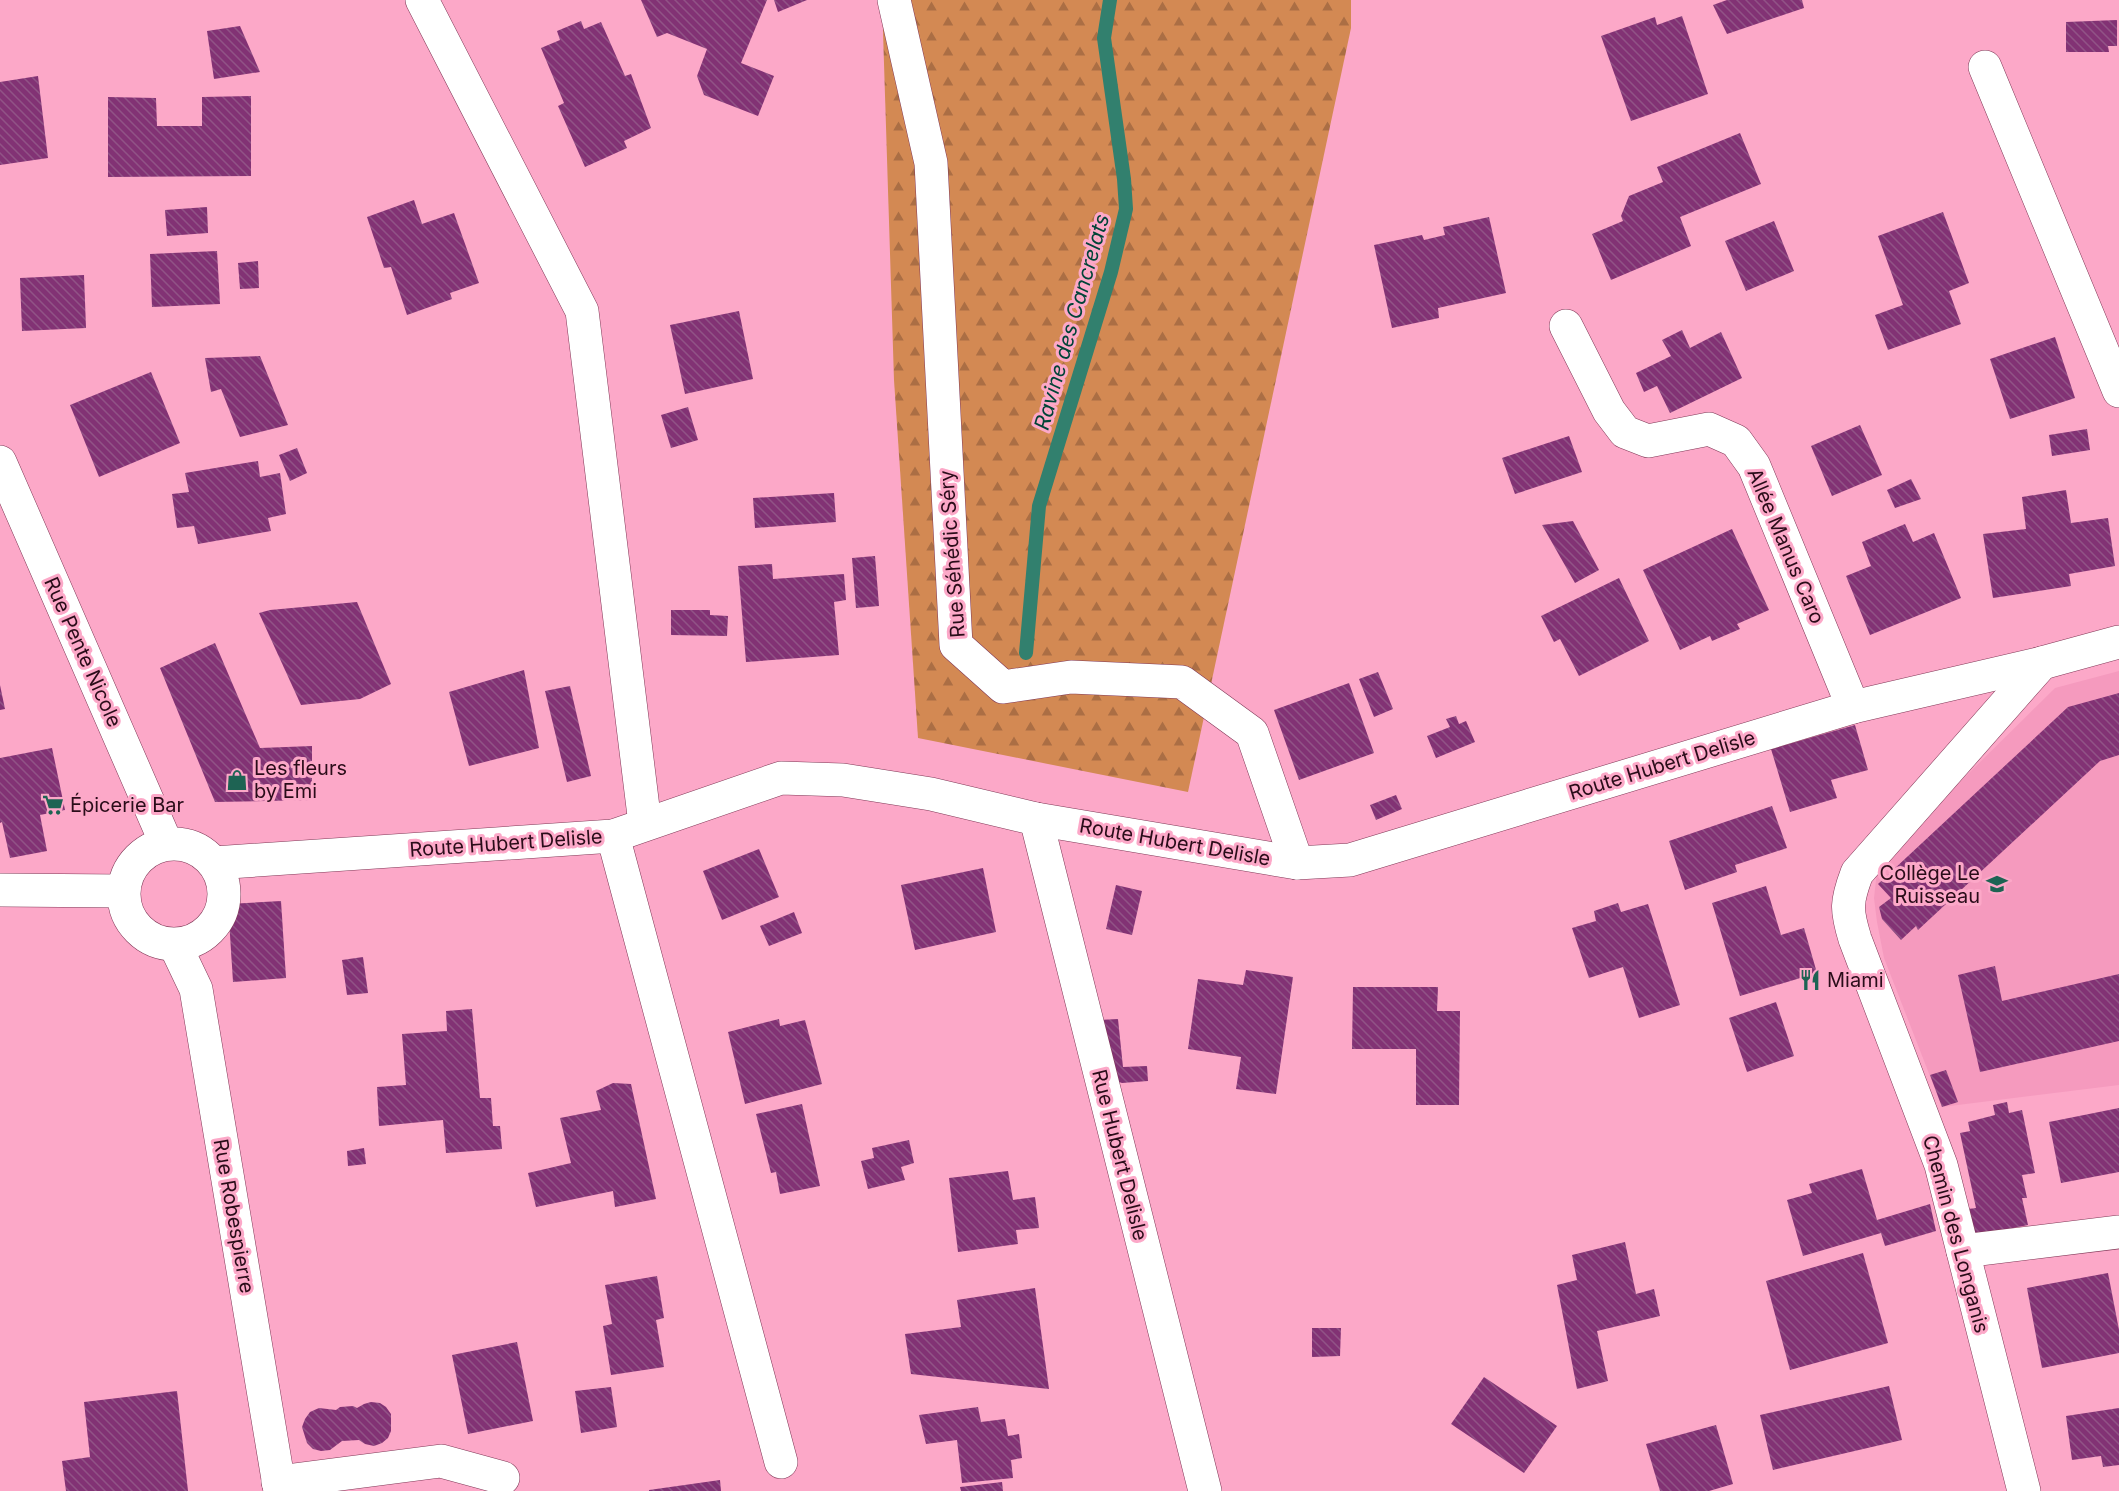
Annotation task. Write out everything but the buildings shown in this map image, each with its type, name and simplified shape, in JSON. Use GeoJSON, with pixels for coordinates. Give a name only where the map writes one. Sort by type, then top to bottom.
{"type":"FeatureCollection","features":[{"type":"Feature","properties":{"kind":"street"},"geometry":{"type":"LineString","coordinates":[[422,0],[582,311],[645,824]]}},
{"type":"Feature","properties":{"kind":"street","name":"Rue Séhédic Séry"},"geometry":{"type":"LineString","coordinates":[[894,0],[931,163],[956,645],[1003,687],[1071,677],[1182,682],[1252,733],[1297,864]]}},
{"type":"Feature","properties":{"kind":"street"},"geometry":{"type":"LineString","coordinates":[[1985,67],[2119,391]]}},
{"type":"Feature","properties":{"kind":"street","name":"Allée Manus Caro"},"geometry":{"type":"LineString","coordinates":[[1566,326],[1609,411],[1625,432],[1648,441],[1708,429],[1736,441],[1754,466],[1853,707]]}},
{"type":"Feature","properties":{"kind":"street","name":"Rue Pente Nicole"},"geometry":{"type":"LineString","coordinates":[[0,462],[166,843]]}},
{"type":"Feature","properties":{"kind":"street","name":"Route Hubert Delisle"},"geometry":{"type":"LineString","coordinates":[[214,863],[613,836],[782,778],[843,780],[931,794],[1036,819],[1297,864],[1350,860],[1853,707],[2042,663],[2119,642]]}},
{"type":"Feature","properties":{"kind":"street","name":"Chemin des Longanis"},"geometry":{"type":"LineString","coordinates":[[2024,1491],[1941,1165],[1855,939],[1848,917],[1848,897],[1857,873],[2042,663]]}},
{"type":"Feature","properties":{"kind":"street","name":"Rue Hubert Delisle"},"geometry":{"type":"LineString","coordinates":[[1036,819],[1205,1491]]}},
{"type":"Feature","properties":{"kind":"street"},"geometry":{"type":"LineString","coordinates":[[613,836],[781,1462]]}},
{"type":"Feature","properties":{"kind":"street"},"geometry":{"type":"LineString","coordinates":[[166,843],[192,846],[214,863],[224,884],[221,913],[209,930],[193,941],[175,945],[153,941],[136,929],[126,913],[123,891],[130,868],[145,851],[166,843]]}},
{"type":"Feature","properties":{"kind":"street"},"geometry":{"type":"LineString","coordinates":[[0,890],[123,891]]}},
{"type":"Feature","properties":{"kind":"street","name":"Rue Robespierre"},"geometry":{"type":"LineString","coordinates":[[175,945],[196,989],[279,1486]]}},
{"type":"Feature","properties":{"kind":"street"},"geometry":{"type":"LineString","coordinates":[[1963,1251],[2119,1232]]}},
{"type":"Feature","properties":{"kind":"street"},"geometry":{"type":"LineString","coordinates":[[279,1486],[441,1461],[504,1478]]}},
{"type":"Feature","properties":{"kind":"shaded area","name":"Collège Le Ruisseau"},"geometry":{"type":"Polygon","coordinates":[[[2119,671],[2119,1085],[1942,1107],[1884,958],[1874,898],[1877,871],[1890,851],[2055,688],[2119,671]]]}},
{"type":"Feature","properties":{"kind":"green space"},"geometry":{"type":"Polygon","coordinates":[[[882,0],[1351,0],[1351,28],[1188,792],[918,738],[894,380],[882,0]]]}},
{"type":"Feature","properties":{"kind":"waterway","name":"Ravine des Cancrelats"},"geometry":{"type":"LineString","coordinates":[[1026,653],[1039,506],[1111,272],[1126,209],[1124,179],[1104,38],[1110,0]]}},
{"type":"Feature","properties":{"kind":"place","name":"Les fleurs by Emi"},"geometry":{"type":"Point","coordinates":[237,780]}},
{"type":"Feature","properties":{"kind":"place","name":"Épicerie Bar"},"geometry":{"type":"Point","coordinates":[53,805]}},
{"type":"Feature","properties":{"kind":"place","name":"Collège Le Ruisseau"},"geometry":{"type":"Point","coordinates":[1997,884]}},
{"type":"Feature","properties":{"kind":"place","name":"Miami"},"geometry":{"type":"Point","coordinates":[1810,980]}}]}
